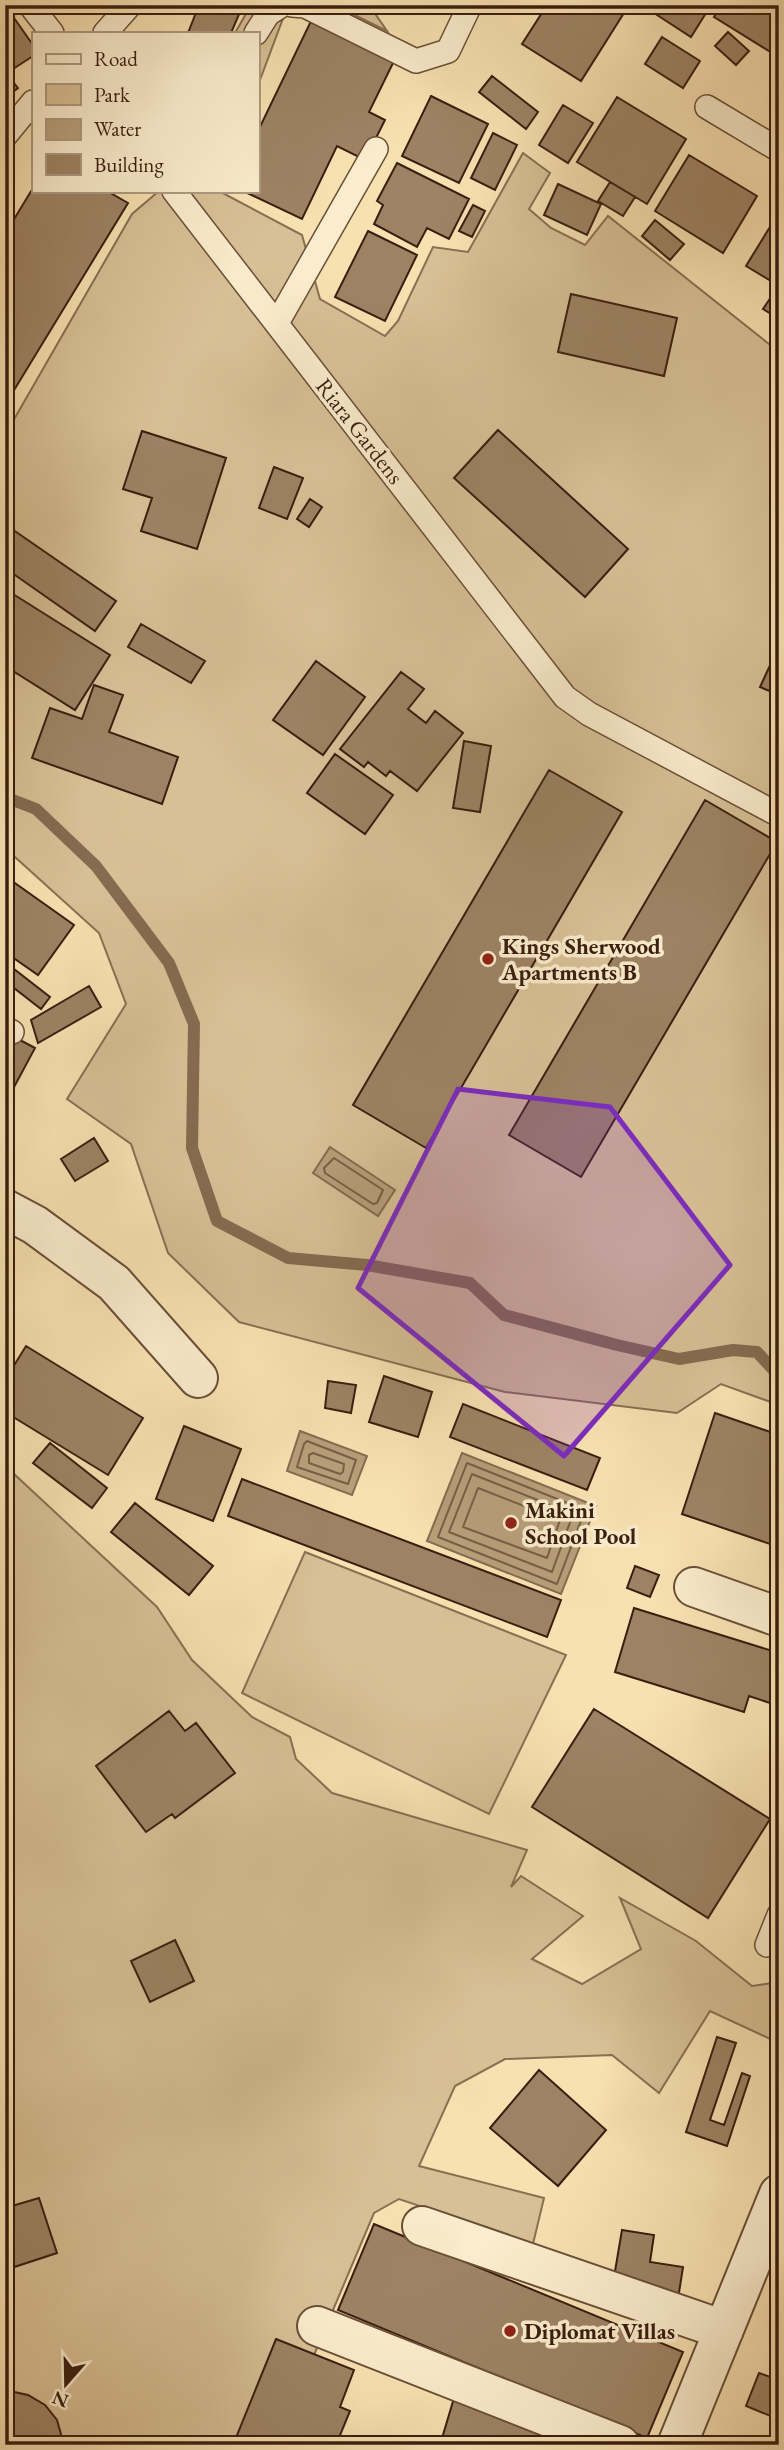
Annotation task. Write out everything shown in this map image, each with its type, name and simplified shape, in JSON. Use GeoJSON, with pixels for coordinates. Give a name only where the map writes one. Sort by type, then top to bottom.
{"type":"FeatureCollection","features":[{"type":"Feature","properties":{"kind":"street"},"geometry":{"type":"LineString","coordinates":[[5,1209],[35,1225],[114,1283],[198,1378]]}},
{"type":"Feature","properties":{"kind":"street"},"geometry":{"type":"LineString","coordinates":[[694,1587],[779,1616]]}},
{"type":"Feature","properties":{"kind":"street"},"geometry":{"type":"LineString","coordinates":[[677,2445],[779,2193]]}},
{"type":"Feature","properties":{"kind":"street"},"geometry":{"type":"LineString","coordinates":[[422,2226],[724,2330]]}},
{"type":"Feature","properties":{"kind":"street"},"geometry":{"type":"LineString","coordinates":[[317,2326],[620,2445]]}},
{"type":"Feature","properties":{"kind":"lane"},"geometry":{"type":"LineString","coordinates":[[30,5],[50,32]]}},
{"type":"Feature","properties":{"kind":"lane"},"geometry":{"type":"LineString","coordinates":[[106,32],[130,5]]}},
{"type":"Feature","properties":{"kind":"lane"},"geometry":{"type":"LineString","coordinates":[[257,32],[268,14],[282,5]]}},
{"type":"Feature","properties":{"kind":"lane"},"geometry":{"type":"LineString","coordinates":[[292,5],[305,6],[416,61],[448,51],[470,5]]}},
{"type":"Feature","properties":{"kind":"lane"},"geometry":{"type":"LineString","coordinates":[[5,136],[32,103]]}},
{"type":"Feature","properties":{"kind":"lane"},"geometry":{"type":"LineString","coordinates":[[707,107],[779,150]]}},
{"type":"Feature","properties":{"kind":"lane"},"geometry":{"type":"LineString","coordinates":[[276,323],[376,149]]}},
{"type":"Feature","properties":{"kind":"lane","name":"Riara Gardens"},"geometry":{"type":"LineString","coordinates":[[175,192],[565,697],[589,714],[779,815]]}},
{"type":"Feature","properties":{"kind":"lane"},"geometry":{"type":"LineString","coordinates":[[767,1945],[779,1915]]}},
{"type":"Feature","properties":{"kind":"highlighted area"},"geometry":{"type":"Polygon","coordinates":[[[458,1089],[610,1107],[730,1265],[564,1456],[358,1288],[458,1089]]]}},
{"type":"Feature","properties":{"kind":"green space"},"geometry":{"type":"Polygon","coordinates":[[[251,5],[288,5],[259,83],[259,32],[236,32],[251,5]]]}},
{"type":"Feature","properties":{"kind":"green space"},"geometry":{"type":"Polygon","coordinates":[[[334,5],[369,5],[387,31],[334,5]]]}},
{"type":"Feature","properties":{"kind":"green space"},"geometry":{"type":"Polygon","coordinates":[[[523,153],[550,173],[529,209],[551,228],[585,245],[608,216],[779,352],[779,1405],[721,1384],[677,1413],[505,1392],[239,1322],[168,1253],[131,1144],[67,1099],[126,1004],[99,933],[5,848],[5,435],[132,214],[158,192],[221,192],[302,235],[320,299],[385,336],[398,321],[433,247],[468,252],[523,153]]]}},
{"type":"Feature","properties":{"kind":"green space"},"geometry":{"type":"Polygon","coordinates":[[[5,1462],[13,1473],[157,1607],[192,1660],[252,1717],[290,1737],[296,1759],[332,1793],[527,1850],[511,1887],[521,1876],[583,1916],[532,1959],[582,1984],[641,1949],[620,1898],[696,1941],[752,1986],[779,1982],[779,2043],[710,2011],[659,2093],[612,2055],[505,2059],[455,2086],[419,2166],[544,2198],[533,2244],[399,2199],[374,2213],[276,2445],[5,2445],[5,1462]]]}},
{"type":"Feature","properties":{"kind":"green space"},"geometry":{"type":"Polygon","coordinates":[[[305,1552],[566,1655],[489,1814],[242,1693],[305,1552]]]}},
{"type":"Feature","properties":{"kind":"water"},"geometry":{"type":"Polygon","coordinates":[[[330,1147],[395,1190],[378,1216],[313,1173],[330,1147]]]}},
{"type":"Feature","properties":{"kind":"water"},"geometry":{"type":"Polygon","coordinates":[[[300,1431],[367,1456],[352,1495],[287,1471],[300,1431]]]}},
{"type":"Feature","properties":{"kind":"water","name":"Makini School Pool"},"geometry":{"type":"Polygon","coordinates":[[[462,1453],[596,1506],[561,1594],[427,1541],[462,1453]]]}},
{"type":"Feature","properties":{"kind":"building"},"geometry":{"type":"Polygon","coordinates":[[[5,5],[32,44],[32,57],[10,71],[5,64],[5,5]]]}},
{"type":"Feature","properties":{"kind":"building"},"geometry":{"type":"Polygon","coordinates":[[[199,5],[243,5],[231,32],[188,32],[199,5]]]}},
{"type":"Feature","properties":{"kind":"building"},"geometry":{"type":"Polygon","coordinates":[[[547,5],[629,5],[581,81],[522,44],[547,5]]]}},
{"type":"Feature","properties":{"kind":"building"},"geometry":{"type":"Polygon","coordinates":[[[659,5],[711,5],[691,37],[654,13],[659,5]]]}},
{"type":"Feature","properties":{"kind":"building"},"geometry":{"type":"Polygon","coordinates":[[[722,5],[779,5],[777,56],[714,17],[722,5]]]}},
{"type":"Feature","properties":{"kind":"building"},"geometry":{"type":"Polygon","coordinates":[[[311,21],[394,61],[369,112],[385,120],[365,160],[337,146],[302,219],[245,192],[259,192],[259,129],[311,21]]]}},
{"type":"Feature","properties":{"kind":"building"},"geometry":{"type":"Polygon","coordinates":[[[728,32],[749,51],[736,65],[715,46],[728,32]]]}},
{"type":"Feature","properties":{"kind":"building"},"geometry":{"type":"Polygon","coordinates":[[[662,37],[700,61],[683,88],[645,64],[662,37]]]}},
{"type":"Feature","properties":{"kind":"building"},"geometry":{"type":"Polygon","coordinates":[[[5,72],[18,88],[5,98],[5,72]]]}},
{"type":"Feature","properties":{"kind":"building"},"geometry":{"type":"Polygon","coordinates":[[[492,76],[538,112],[526,129],[479,92],[492,76]]]}},
{"type":"Feature","properties":{"kind":"building"},"geometry":{"type":"Polygon","coordinates":[[[431,96],[488,124],[459,183],[402,156],[431,96]]]}},
{"type":"Feature","properties":{"kind":"building"},"geometry":{"type":"Polygon","coordinates":[[[617,97],[686,139],[647,204],[577,162],[617,97]]]}},
{"type":"Feature","properties":{"kind":"building"},"geometry":{"type":"Polygon","coordinates":[[[563,105],[593,123],[568,163],[539,145],[563,105]]]}},
{"type":"Feature","properties":{"kind":"building"},"geometry":{"type":"Polygon","coordinates":[[[493,133],[517,145],[495,190],[471,178],[493,133]]]}},
{"type":"Feature","properties":{"kind":"building"},"geometry":{"type":"Polygon","coordinates":[[[689,155],[757,196],[723,253],[655,211],[689,155]]]}},
{"type":"Feature","properties":{"kind":"building"},"geometry":{"type":"Polygon","coordinates":[[[397,163],[469,199],[449,239],[427,228],[417,247],[374,224],[383,205],[377,201],[397,163]]]}},
{"type":"Feature","properties":{"kind":"building"},"geometry":{"type":"Polygon","coordinates":[[[610,182],[635,197],[623,216],[598,201],[610,182]]]}},
{"type":"Feature","properties":{"kind":"building"},"geometry":{"type":"Polygon","coordinates":[[[558,184],[601,204],[587,235],[544,215],[558,184]]]}},
{"type":"Feature","properties":{"kind":"building"},"geometry":{"type":"Polygon","coordinates":[[[32,190],[32,192],[109,192],[128,203],[5,405],[5,234],[32,190]]]}},
{"type":"Feature","properties":{"kind":"building"},"geometry":{"type":"Polygon","coordinates":[[[473,205],[485,211],[472,237],[459,231],[473,205]]]}},
{"type":"Feature","properties":{"kind":"building"},"geometry":{"type":"Polygon","coordinates":[[[779,212],[779,286],[746,266],[779,212]]]}},
{"type":"Feature","properties":{"kind":"building"},"geometry":{"type":"Polygon","coordinates":[[[655,220],[684,244],[670,260],[642,236],[655,220]]]}},
{"type":"Feature","properties":{"kind":"building"},"geometry":{"type":"Polygon","coordinates":[[[368,231],[417,255],[385,321],[335,297],[368,231]]]}},
{"type":"Feature","properties":{"kind":"building"},"geometry":{"type":"Polygon","coordinates":[[[777,288],[779,289],[779,319],[763,309],[777,288]]]}},
{"type":"Feature","properties":{"kind":"building"},"geometry":{"type":"Polygon","coordinates":[[[571,294],[677,318],[664,376],[558,352],[571,294]]]}},
{"type":"Feature","properties":{"kind":"building"},"geometry":{"type":"Polygon","coordinates":[[[498,430],[628,549],[585,597],[454,478],[498,430]]]}},
{"type":"Feature","properties":{"kind":"building"},"geometry":{"type":"Polygon","coordinates":[[[142,431],[226,458],[197,549],[141,531],[152,498],[123,489],[142,431]]]}},
{"type":"Feature","properties":{"kind":"building"},"geometry":{"type":"Polygon","coordinates":[[[274,467],[303,478],[287,519],[259,508],[274,467]]]}},
{"type":"Feature","properties":{"kind":"building"},"geometry":{"type":"Polygon","coordinates":[[[310,499],[322,507],[309,527],[297,519],[310,499]]]}},
{"type":"Feature","properties":{"kind":"building"},"geometry":{"type":"Polygon","coordinates":[[[9,527],[116,601],[95,631],[5,568],[5,532],[9,527]]]}},
{"type":"Feature","properties":{"kind":"building"},"geometry":{"type":"Polygon","coordinates":[[[5,589],[110,655],[75,710],[5,666],[5,589]]]}},
{"type":"Feature","properties":{"kind":"building"},"geometry":{"type":"Polygon","coordinates":[[[141,624],[205,661],[191,683],[128,647],[141,624]]]}},
{"type":"Feature","properties":{"kind":"building"},"geometry":{"type":"Polygon","coordinates":[[[779,646],[779,695],[760,687],[779,646]]]}},
{"type":"Feature","properties":{"kind":"building"},"geometry":{"type":"Polygon","coordinates":[[[316,661],[365,697],[323,755],[273,720],[316,661]]]}},
{"type":"Feature","properties":{"kind":"building"},"geometry":{"type":"Polygon","coordinates":[[[401,672],[424,689],[408,709],[426,723],[435,711],[463,733],[417,791],[390,771],[386,776],[368,762],[364,767],[340,749],[401,672]]]}},
{"type":"Feature","properties":{"kind":"building"},"geometry":{"type":"Polygon","coordinates":[[[94,685],[123,695],[109,732],[178,757],[162,804],[32,758],[50,708],[82,719],[94,685]]]}},
{"type":"Feature","properties":{"kind":"building"},"geometry":{"type":"Polygon","coordinates":[[[464,741],[491,746],[480,812],[453,808],[464,741]]]}},
{"type":"Feature","properties":{"kind":"building"},"geometry":{"type":"Polygon","coordinates":[[[335,754],[393,795],[365,834],[307,793],[335,754]]]}},
{"type":"Feature","properties":{"kind":"building","name":"Kings Sherwood Apartments B"},"geometry":{"type":"Polygon","coordinates":[[[549,770],[622,812],[426,1148],[353,1105],[549,770]]]}},
{"type":"Feature","properties":{"kind":"building"},"geometry":{"type":"Polygon","coordinates":[[[705,800],[777,842],[581,1177],[509,1135],[705,800]]]}},
{"type":"Feature","properties":{"kind":"building"},"geometry":{"type":"Polygon","coordinates":[[[5,876],[74,925],[38,975],[5,952],[5,876]]]}},
{"type":"Feature","properties":{"kind":"building"},"geometry":{"type":"Polygon","coordinates":[[[5,962],[50,997],[41,1009],[5,981],[5,962]]]}},
{"type":"Feature","properties":{"kind":"building"},"geometry":{"type":"Polygon","coordinates":[[[89,986],[101,1007],[38,1043],[31,1020],[89,986]]]}},
{"type":"Feature","properties":{"kind":"building"},"geometry":{"type":"Polygon","coordinates":[[[5,1032],[35,1048],[5,1104],[5,1032]]]}},
{"type":"Feature","properties":{"kind":"building"},"geometry":{"type":"Polygon","coordinates":[[[94,1138],[108,1161],[75,1181],[61,1159],[94,1138]]]}},
{"type":"Feature","properties":{"kind":"building"},"geometry":{"type":"Polygon","coordinates":[[[26,1346],[143,1418],[108,1475],[5,1412],[5,1380],[26,1346]]]}},
{"type":"Feature","properties":{"kind":"building"},"geometry":{"type":"Polygon","coordinates":[[[384,1376],[432,1392],[418,1437],[369,1422],[384,1376]]]}},
{"type":"Feature","properties":{"kind":"building"},"geometry":{"type":"Polygon","coordinates":[[[328,1381],[356,1385],[351,1413],[325,1408],[328,1381]]]}},
{"type":"Feature","properties":{"kind":"building"},"geometry":{"type":"Polygon","coordinates":[[[463,1404],[600,1458],[587,1490],[450,1437],[463,1404]]]}},
{"type":"Feature","properties":{"kind":"building"},"geometry":{"type":"Polygon","coordinates":[[[715,1413],[779,1435],[779,1547],[682,1514],[715,1413]]]}},
{"type":"Feature","properties":{"kind":"building"},"geometry":{"type":"Polygon","coordinates":[[[184,1426],[241,1449],[213,1521],[156,1499],[184,1426]]]}},
{"type":"Feature","properties":{"kind":"building"},"geometry":{"type":"Polygon","coordinates":[[[50,1443],[107,1488],[92,1508],[33,1463],[50,1443]]]}},
{"type":"Feature","properties":{"kind":"building"},"geometry":{"type":"Polygon","coordinates":[[[242,1479],[561,1600],[547,1637],[228,1516],[242,1479]]]}},
{"type":"Feature","properties":{"kind":"building"},"geometry":{"type":"Polygon","coordinates":[[[135,1503],[213,1566],[189,1595],[111,1532],[135,1503]]]}},
{"type":"Feature","properties":{"kind":"building"},"geometry":{"type":"Polygon","coordinates":[[[635,1566],[659,1575],[650,1597],[627,1588],[635,1566]]]}},
{"type":"Feature","properties":{"kind":"building"},"geometry":{"type":"Polygon","coordinates":[[[634,1608],[779,1653],[779,1674],[770,1703],[749,1696],[744,1712],[615,1672],[634,1608]]]}},
{"type":"Feature","properties":{"kind":"building"},"geometry":{"type":"Polygon","coordinates":[[[594,1709],[770,1819],[708,1918],[532,1807],[594,1709]]]}},
{"type":"Feature","properties":{"kind":"building"},"geometry":{"type":"Polygon","coordinates":[[[169,1711],[185,1731],[196,1723],[235,1773],[175,1818],[172,1814],[146,1832],[96,1766],[169,1711]]]}},
{"type":"Feature","properties":{"kind":"building"},"geometry":{"type":"Polygon","coordinates":[[[175,1940],[194,1981],[150,2002],[131,1961],[175,1940]]]}},
{"type":"Feature","properties":{"kind":"building"},"geometry":{"type":"Polygon","coordinates":[[[717,2037],[736,2043],[710,2120],[724,2125],[742,2073],[750,2076],[727,2146],[686,2132],[717,2037]]]}},
{"type":"Feature","properties":{"kind":"building"},"geometry":{"type":"Polygon","coordinates":[[[539,2070],[606,2130],[558,2186],[490,2128],[539,2070]]]}},
{"type":"Feature","properties":{"kind":"building"},"geometry":{"type":"Polygon","coordinates":[[[39,2198],[57,2253],[5,2270],[5,2208],[39,2198]]]}},
{"type":"Feature","properties":{"kind":"building","name":"Diplomat Villas"},"geometry":{"type":"Polygon","coordinates":[[[374,2224],[683,2352],[647,2438],[338,2310],[374,2224]]]}},
{"type":"Feature","properties":{"kind":"building"},"geometry":{"type":"Polygon","coordinates":[[[622,2230],[654,2235],[650,2262],[683,2267],[678,2299],[612,2289],[622,2230]]]}},
{"type":"Feature","properties":{"kind":"building"},"geometry":{"type":"Polygon","coordinates":[[[276,2339],[354,2370],[340,2407],[350,2411],[336,2445],[233,2445],[276,2339]]]}},
{"type":"Feature","properties":{"kind":"building"},"geometry":{"type":"Polygon","coordinates":[[[759,2373],[779,2380],[779,2402],[773,2417],[746,2406],[759,2373]]]}},
{"type":"Feature","properties":{"kind":"building"},"geometry":{"type":"Polygon","coordinates":[[[5,2390],[28,2395],[45,2405],[57,2420],[64,2445],[5,2445],[5,2390]]]}},
{"type":"Feature","properties":{"kind":"building"},"geometry":{"type":"Polygon","coordinates":[[[454,2398],[554,2428],[549,2445],[440,2445],[454,2398]]]}},
{"type":"Feature","properties":{"kind":"waterway"},"geometry":{"type":"LineString","coordinates":[[5,797],[36,809],[96,866],[169,963],[194,1024],[192,1148],[217,1221],[288,1258],[367,1265],[470,1283],[504,1315],[617,1345],[679,1359],[733,1350],[757,1352],[779,1376]]}},
{"type":"Feature","properties":{"kind":"place","name":"Kings Sherwood Apartments B"},"geometry":{"type":"Point","coordinates":[488,959]}},
{"type":"Feature","properties":{"kind":"place","name":"Makini School Pool"},"geometry":{"type":"Point","coordinates":[511,1523]}},
{"type":"Feature","properties":{"kind":"place","name":"Diplomat Villas"},"geometry":{"type":"Point","coordinates":[510,2331]}}]}
